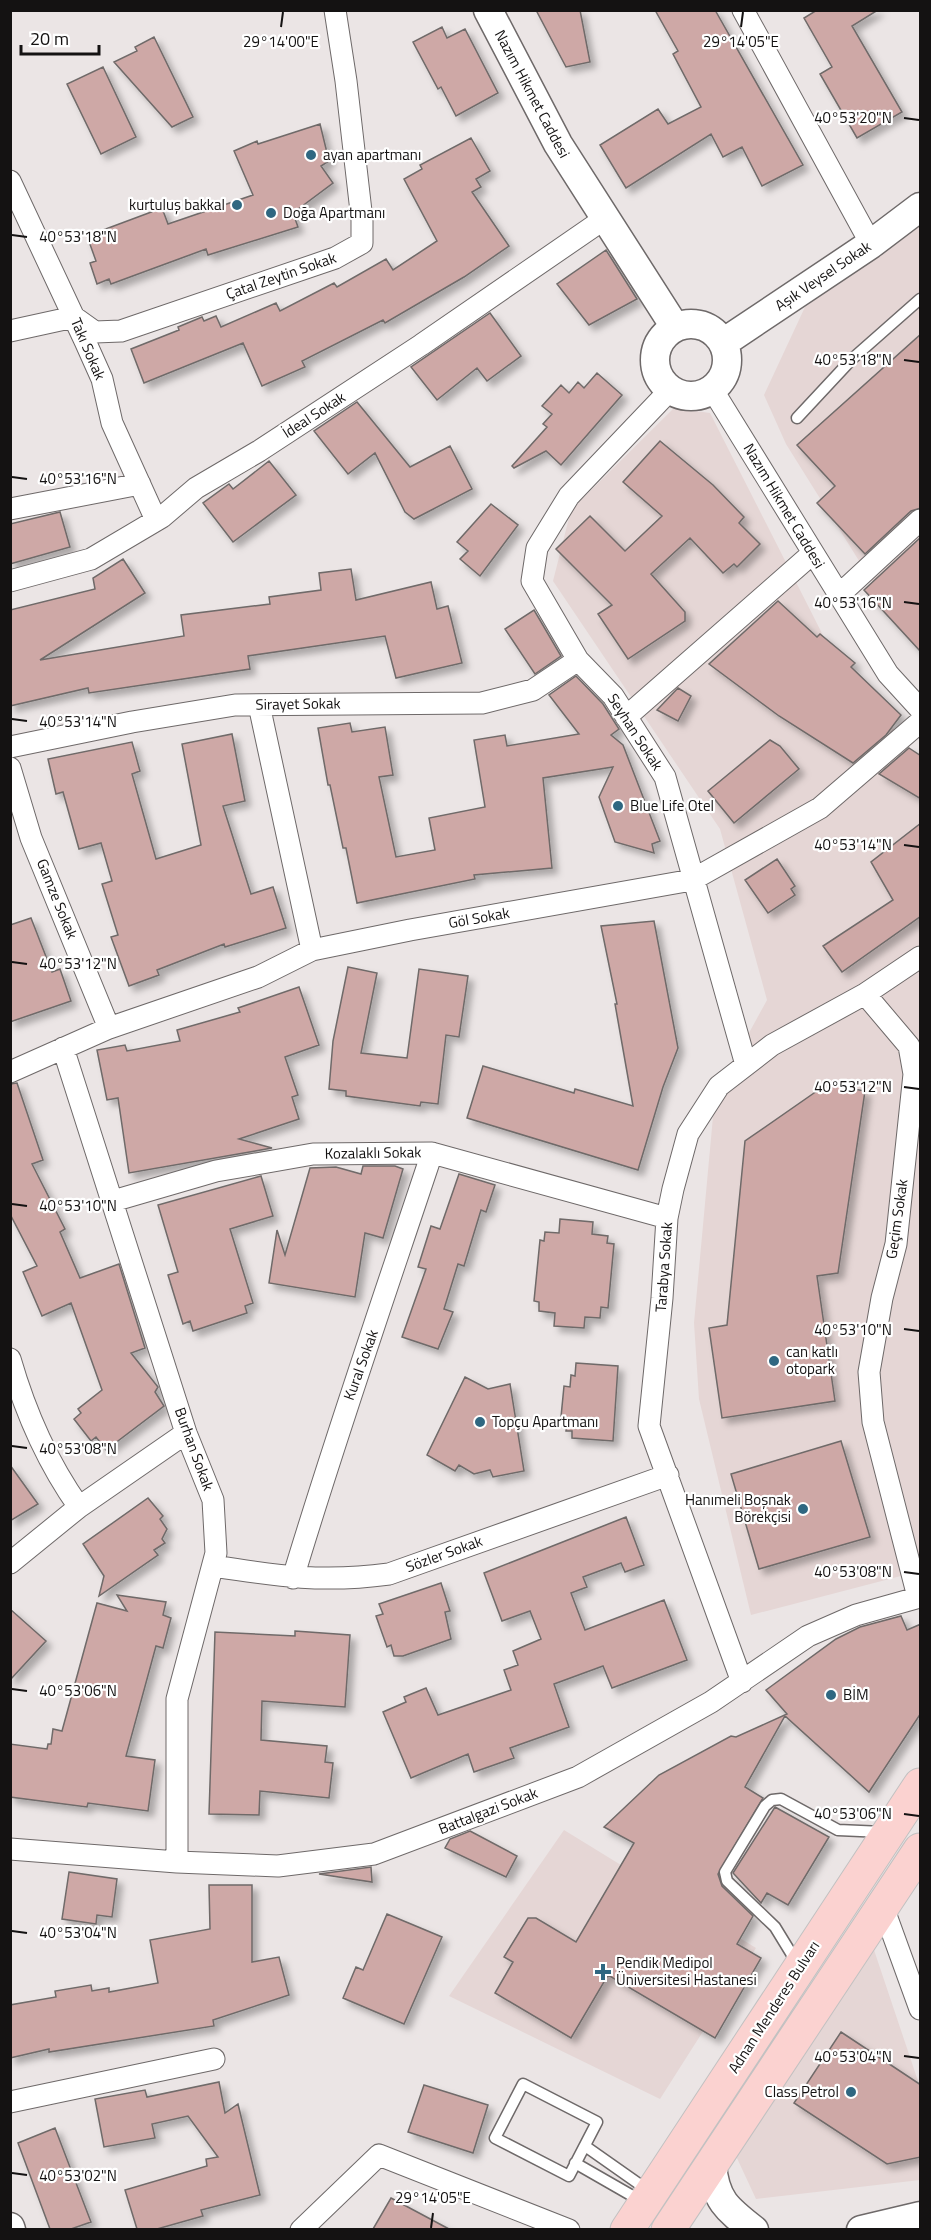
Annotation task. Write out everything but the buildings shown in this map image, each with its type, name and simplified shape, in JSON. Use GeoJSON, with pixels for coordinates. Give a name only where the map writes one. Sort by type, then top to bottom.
{"type":"FeatureCollection","features":[{"type":"Feature","properties":{"kind":"main road","name":"Adnan Menderes Bulvarı"},"geometry":{"type":"LineString","coordinates":[[641,2208],[921,1785]]}},
{"type":"Feature","properties":{"kind":"main road"},"geometry":{"type":"LineString","coordinates":[[668,2229],[921,1850]]}},
{"type":"Feature","properties":{"kind":"street","name":"Çatal Zeytin Sokak"},"geometry":{"type":"LineString","coordinates":[[74,317],[95,332],[121,331],[335,258],[362,243],[362,220],[346,81],[335,10]]}},
{"type":"Feature","properties":{"kind":"street","name":"Nazım Hikmet Caddesi"},"geometry":{"type":"LineString","coordinates":[[488,10],[558,144],[675,327]]}},
{"type":"Feature","properties":{"kind":"street"},"geometry":{"type":"LineString","coordinates":[[743,10],[871,244]]}},
{"type":"Feature","properties":{"kind":"street","name":"Takı Sokak"},"geometry":{"type":"LineString","coordinates":[[10,182],[102,379],[112,423],[156,520]]}},
{"type":"Feature","properties":{"kind":"street","name":"Aşık Veysel Sokak"},"geometry":{"type":"LineString","coordinates":[[723,343],[871,244],[921,207]]}},
{"type":"Feature","properties":{"kind":"street","name":"İdeal Sokak"},"geometry":{"type":"LineString","coordinates":[[10,581],[91,559],[156,520],[196,488],[259,451],[402,357],[604,219]]}},
{"type":"Feature","properties":{"kind":"street"},"geometry":{"type":"LineString","coordinates":[[10,331],[74,317]]}},
{"type":"Feature","properties":{"kind":"street"},"geometry":{"type":"LineString","coordinates":[[697,324],[707,327],[723,343],[727,354],[726,370],[712,389],[690,396],[671,389],[658,374],[656,352],[660,342],[675,327],[697,324]]}},
{"type":"Feature","properties":{"kind":"street","name":"Seyhan Sokak"},"geometry":{"type":"LineString","coordinates":[[671,389],[569,496],[537,548],[532,581],[578,660],[613,696],[665,777],[746,1065]]}},
{"type":"Feature","properties":{"kind":"street","name":"Nazım Hikmet Caddesi"},"geometry":{"type":"LineString","coordinates":[[712,389],[888,674],[921,709]]}},
{"type":"Feature","properties":{"kind":"street"},"geometry":{"type":"LineString","coordinates":[[10,509],[140,484]]}},
{"type":"Feature","properties":{"kind":"street"},"geometry":{"type":"LineString","coordinates":[[839,595],[921,520]]}},
{"type":"Feature","properties":{"kind":"street"},"geometry":{"type":"LineString","coordinates":[[626,717],[813,553]]}},
{"type":"Feature","properties":{"kind":"street","name":"Sirayet Sokak"},"geometry":{"type":"LineString","coordinates":[[10,747],[132,722],[234,705],[482,703],[533,690],[578,660]]}},
{"type":"Feature","properties":{"kind":"street"},"geometry":{"type":"LineString","coordinates":[[259,705],[312,950]]}},
{"type":"Feature","properties":{"kind":"street","name":"Göl Sokak"},"geometry":{"type":"LineString","coordinates":[[10,1072],[109,1028],[258,977],[312,950],[692,879],[820,808],[921,722]]}},
{"type":"Feature","properties":{"kind":"street","name":"Gamze Sokak"},"geometry":{"type":"LineString","coordinates":[[10,768],[32,838],[109,1028]]}},
{"type":"Feature","properties":{"kind":"street","name":"Tarabya Sokak"},"geometry":{"type":"LineString","coordinates":[[742,1682],[649,1426],[662,1298],[667,1218],[688,1134],[719,1086],[772,1045],[865,994],[921,957]]}},
{"type":"Feature","properties":{"kind":"street","name":"Geçim Sokak"},"geometry":{"type":"LineString","coordinates":[[865,994],[909,1046],[914,1074],[896,1244],[882,1298],[870,1372],[873,1422],[919,1597]]}},
{"type":"Feature","properties":{"kind":"street","name":"Burhan Sokak"},"geometry":{"type":"LineString","coordinates":[[63,1048],[186,1433],[213,1500],[216,1553],[177,1700],[177,1862]]}},
{"type":"Feature","properties":{"kind":"street","name":"Kozalaklı Sokak"},"geometry":{"type":"LineString","coordinates":[[112,1201],[216,1171],[313,1154],[432,1153],[667,1218]]}},
{"type":"Feature","properties":{"kind":"street","name":"Kural Sokak"},"geometry":{"type":"LineString","coordinates":[[293,1578],[334,1442],[376,1324],[432,1153]]}},
{"type":"Feature","properties":{"kind":"street"},"geometry":{"type":"LineString","coordinates":[[10,1359],[28,1415],[61,1481],[79,1507]]}},
{"type":"Feature","properties":{"kind":"street"},"geometry":{"type":"LineString","coordinates":[[10,1563],[79,1507],[186,1433]]}},
{"type":"Feature","properties":{"kind":"street","name":"Sözler Sokak"},"geometry":{"type":"LineString","coordinates":[[213,1566],[293,1578],[347,1580],[389,1574],[668,1475]]}},
{"type":"Feature","properties":{"kind":"street","name":"Battalgazi Sokak"},"geometry":{"type":"LineString","coordinates":[[10,1849],[177,1862],[278,1866],[374,1854],[579,1777],[742,1682],[808,1636],[856,1615],[919,1597]]}},
{"type":"Feature","properties":{"kind":"street"},"geometry":{"type":"LineString","coordinates":[[883,1907],[921,2009]]}},
{"type":"Feature","properties":{"kind":"street"},"geometry":{"type":"LineString","coordinates":[[10,2102],[214,2059]]}},
{"type":"Feature","properties":{"kind":"street"},"geometry":{"type":"LineString","coordinates":[[301,2229],[379,2155],[569,2229]]}},
{"type":"Feature","properties":{"kind":"street"},"geometry":{"type":"LineString","coordinates":[[712,2165],[718,2197],[731,2212],[754,2229]]}},
{"type":"Feature","properties":{"kind":"street"},"geometry":{"type":"LineString","coordinates":[[861,2229],[921,2216]]}},
{"type":"Feature","properties":{"kind":"lane"},"geometry":{"type":"LineString","coordinates":[[797,418],[852,359],[921,298]]}},
{"type":"Feature","properties":{"kind":"lane"},"geometry":{"type":"LineString","coordinates":[[800,1969],[775,1927],[727,1881],[725,1872],[727,1865],[772,1800],[781,1799],[838,1830],[889,1832]]}},
{"type":"Feature","properties":{"kind":"lane"},"geometry":{"type":"LineString","coordinates":[[523,2084],[597,2122],[575,2163],[569,2176],[495,2138],[523,2084]]}},
{"type":"Feature","properties":{"kind":"lane"},"geometry":{"type":"LineString","coordinates":[[585,2146],[641,2208]]}},
{"type":"Feature","properties":{"kind":"lane"},"geometry":{"type":"LineString","coordinates":[[575,2163],[641,2208]]}},
{"type":"Feature","properties":{"kind":"shaded area"},"geometry":{"type":"Polygon","coordinates":[[[920,221],[920,650],[891,612],[786,444],[764,395],[805,307],[920,221]]]}},
{"type":"Feature","properties":{"kind":"shaded area"},"geometry":{"type":"Polygon","coordinates":[[[674,408],[710,413],[833,655],[920,761],[920,1571],[751,1615],[699,1399],[694,1323],[715,1095],[767,1000],[720,829],[553,581],[571,510],[674,408]]]}},
{"type":"Feature","properties":{"kind":"shaded area","name":"Pendik Medipol Üniversitesi Hastanesi"},"geometry":{"type":"Polygon","coordinates":[[[564,1830],[756,1948],[660,2099],[449,1996],[564,1830]]]}},
{"type":"Feature","properties":{"kind":"shaded area"},"geometry":{"type":"Polygon","coordinates":[[[874,1950],[920,2087],[920,2180],[756,2199],[736,2156],[874,1950]]]}},
{"type":"Feature","properties":{"kind":"place","name":"ayan apartmanı"},"geometry":{"type":"Point","coordinates":[311,155]}},
{"type":"Feature","properties":{"kind":"place","name":"kurtuluş bakkal"},"geometry":{"type":"Point","coordinates":[237,205]}},
{"type":"Feature","properties":{"kind":"place","name":"Doğa Apartmanı"},"geometry":{"type":"Point","coordinates":[271,213]}},
{"type":"Feature","properties":{"kind":"place","name":"Blue Life Otel"},"geometry":{"type":"Point","coordinates":[618,806]}},
{"type":"Feature","properties":{"kind":"place","name":"can katlı otopark"},"geometry":{"type":"Point","coordinates":[774,1361]}},
{"type":"Feature","properties":{"kind":"place","name":"Topçu Apartmanı"},"geometry":{"type":"Point","coordinates":[480,1422]}},
{"type":"Feature","properties":{"kind":"place","name":"Hanımeli Boşnak Börekçisi"},"geometry":{"type":"Point","coordinates":[803,1509]}},
{"type":"Feature","properties":{"kind":"place","name":"BİM"},"geometry":{"type":"Point","coordinates":[831,1695]}},
{"type":"Feature","properties":{"kind":"place","name":"Pendik Medipol Üniversitesi Hastanesi"},"geometry":{"type":"Point","coordinates":[603,1972]}},
{"type":"Feature","properties":{"kind":"place","name":"Class Petrol"},"geometry":{"type":"Point","coordinates":[851,2092]}}]}
